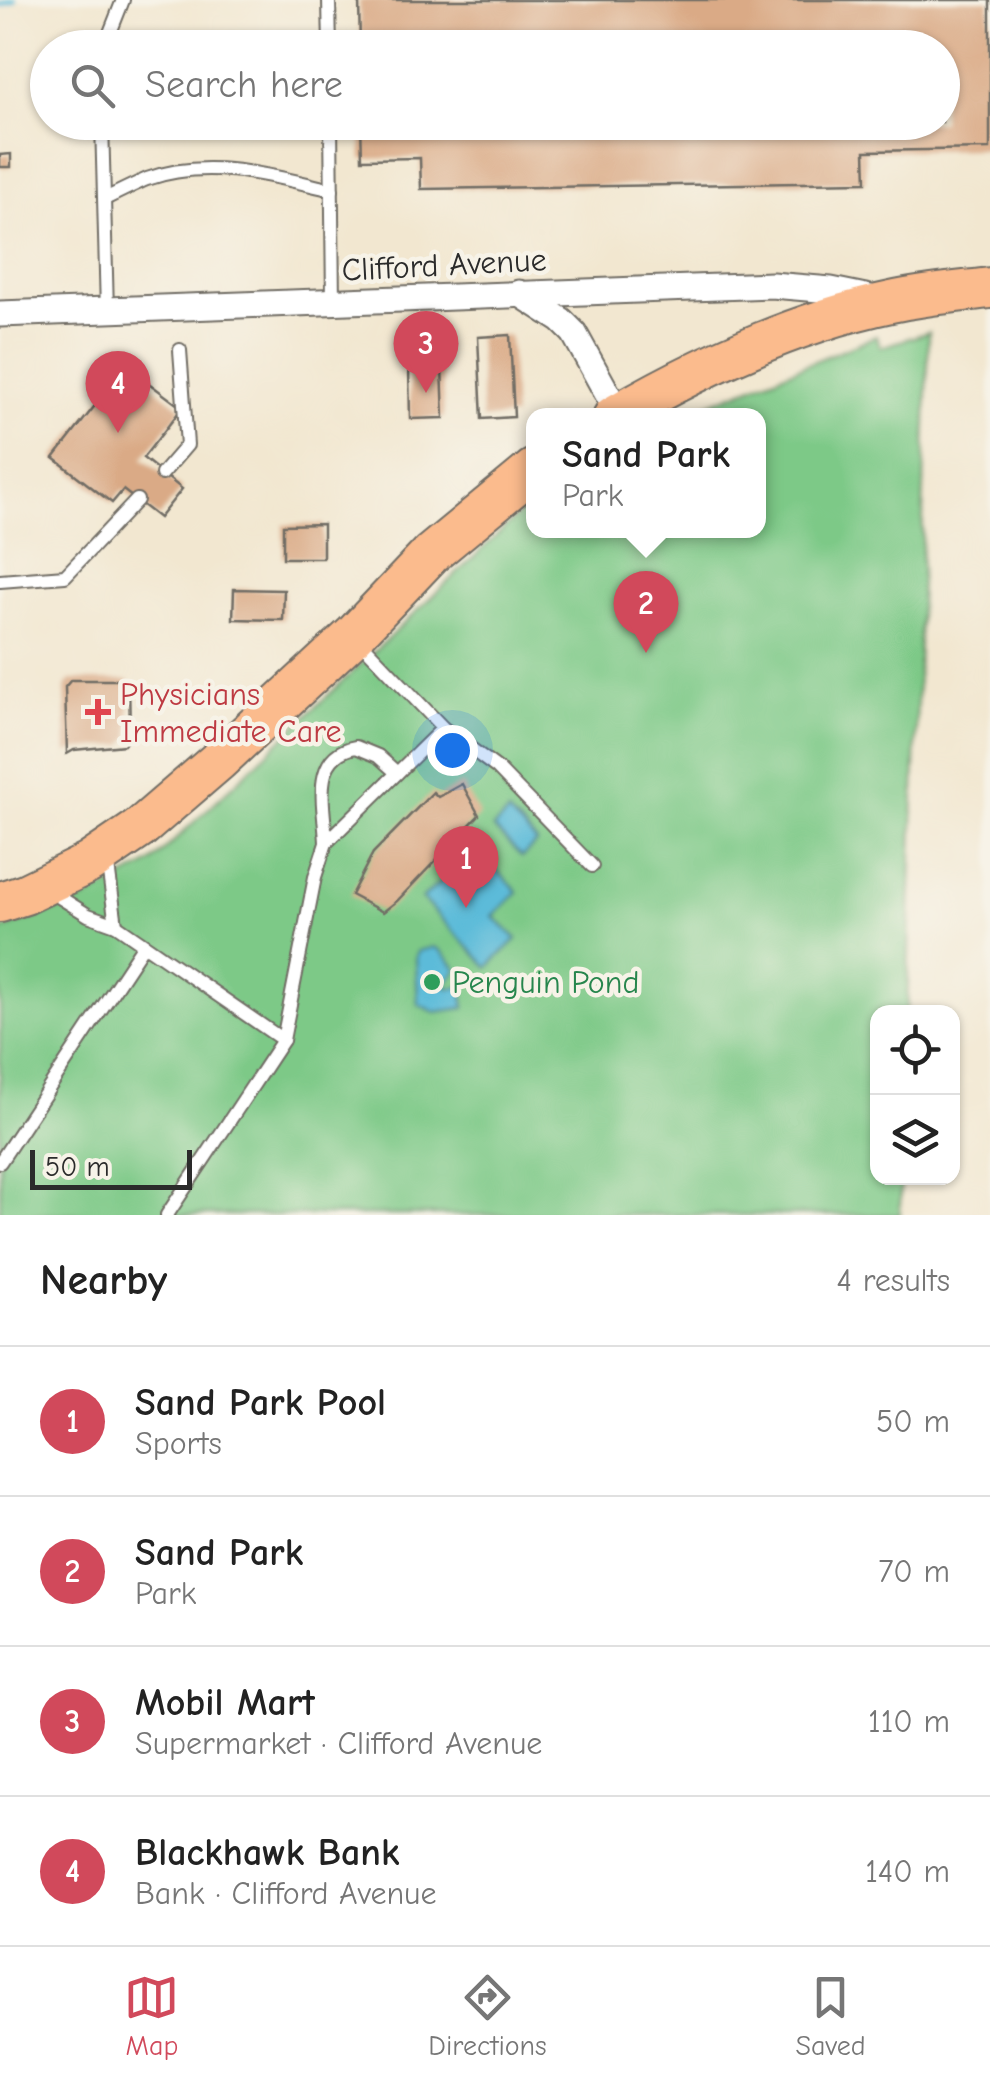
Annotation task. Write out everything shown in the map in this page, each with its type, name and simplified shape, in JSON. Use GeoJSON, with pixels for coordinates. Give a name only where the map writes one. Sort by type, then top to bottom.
{"type":"FeatureCollection","features":[{"type":"Feature","properties":{"kind":"main road"},"geometry":{"type":"LineString","coordinates":[[628,408],[728,358],[795,331],[890,302],[990,288]]}},
{"type":"Feature","properties":{"kind":"main road"},"geometry":{"type":"LineString","coordinates":[[0,902],[41,886],[139,830],[354,636],[431,554],[526,476]]}},
{"type":"Feature","properties":{"kind":"street","name":"Clifford Avenue"},"geometry":{"type":"LineString","coordinates":[[0,314],[772,285],[831,290],[890,302]]}},
{"type":"Feature","properties":{"kind":"street"},"geometry":{"type":"LineString","coordinates":[[520,293],[574,333],[613,408]]}},
{"type":"Feature","properties":{"kind":"lane"},"geometry":{"type":"LineString","coordinates":[[111,30],[123,0]]}},
{"type":"Feature","properties":{"kind":"lane"},"geometry":{"type":"LineString","coordinates":[[329,0],[330,30]]}},
{"type":"Feature","properties":{"kind":"lane"},"geometry":{"type":"LineString","coordinates":[[103,140],[107,311]]}},
{"type":"Feature","properties":{"kind":"lane"},"geometry":{"type":"LineString","coordinates":[[331,140],[333,302]]}},
{"type":"Feature","properties":{"kind":"lane"},"geometry":{"type":"LineString","coordinates":[[105,198],[151,178],[198,170],[237,169],[332,190]]}},
{"type":"Feature","properties":{"kind":"lane"},"geometry":{"type":"LineString","coordinates":[[162,474],[187,446],[180,350]]}},
{"type":"Feature","properties":{"kind":"lane"},"geometry":{"type":"LineString","coordinates":[[0,581],[65,576],[137,500]]}},
{"type":"Feature","properties":{"kind":"lane"},"geometry":{"type":"LineString","coordinates":[[354,636],[443,728],[497,768],[592,866]]}},
{"type":"Feature","properties":{"kind":"lane"},"geometry":{"type":"LineString","coordinates":[[326,844],[443,728]]}},
{"type":"Feature","properties":{"kind":"lane"},"geometry":{"type":"LineString","coordinates":[[166,1215],[282,1040],[315,877],[326,844],[325,767],[336,755],[356,747],[378,756],[397,773]]}},
{"type":"Feature","properties":{"kind":"lane"},"geometry":{"type":"LineString","coordinates":[[106,852],[116,925]]}},
{"type":"Feature","properties":{"kind":"lane"},"geometry":{"type":"LineString","coordinates":[[41,886],[88,915],[116,925],[282,1040]]}},
{"type":"Feature","properties":{"kind":"lane"},"geometry":{"type":"LineString","coordinates":[[0,1162],[143,946]]}},
{"type":"Feature","properties":{"kind":"green space"},"geometry":{"type":"Polygon","coordinates":[[[929,332],[907,1005],[870,1005],[870,1185],[901,1185],[900,1215],[0,1215],[0,930],[81,901],[151,863],[526,508],[526,538],[766,538],[766,408],[699,408],[876,336],[881,347],[929,332]]]}},
{"type":"Feature","properties":{"kind":"water"},"geometry":{"type":"Polygon","coordinates":[[[508,813],[537,842],[522,857],[493,828],[508,813]]]}},
{"type":"Feature","properties":{"kind":"water"},"geometry":{"type":"Polygon","coordinates":[[[475,848],[518,892],[493,916],[517,939],[488,967],[422,899],[475,848]]]}},
{"type":"Feature","properties":{"kind":"water","name":"Penguin Pond"},"geometry":{"type":"Polygon","coordinates":[[[434,947],[457,969],[445,985],[462,987],[465,1008],[435,1012],[418,1004],[416,957],[418,951],[434,947]]]}},
{"type":"Feature","properties":{"kind":"building"},"geometry":{"type":"Polygon","coordinates":[[[359,0],[990,0],[990,149],[865,151],[866,182],[421,189],[420,158],[362,159],[361,140],[960,140],[960,30],[360,30],[359,0]]]}},
{"type":"Feature","properties":{"kind":"building"},"geometry":{"type":"Polygon","coordinates":[[[11,154],[11,167],[0,167],[0,155],[11,154]]]}},
{"type":"Feature","properties":{"kind":"building"},"geometry":{"type":"Polygon","coordinates":[[[510,335],[514,417],[482,419],[478,337],[510,335]]]}},
{"type":"Feature","properties":{"kind":"building"},"geometry":{"type":"Polygon","coordinates":[[[126,366],[182,408],[143,458],[182,489],[159,518],[123,490],[112,503],[54,458],[126,366]]]}},
{"type":"Feature","properties":{"kind":"building"},"geometry":{"type":"Polygon","coordinates":[[[442,367],[444,418],[410,419],[409,368],[442,367]]]}},
{"type":"Feature","properties":{"kind":"building"},"geometry":{"type":"Polygon","coordinates":[[[323,524],[323,558],[283,558],[283,525],[323,524]]]}},
{"type":"Feature","properties":{"kind":"building"},"geometry":{"type":"Polygon","coordinates":[[[234,589],[284,590],[283,620],[233,619],[234,589]]]}},
{"type":"Feature","properties":{"kind":"building","name":"Physicians Immediate Care"},"geometry":{"type":"Polygon","coordinates":[[[71,680],[129,680],[130,736],[124,745],[67,754],[65,687],[71,680]]]}},
{"type":"Feature","properties":{"kind":"building"},"geometry":{"type":"Polygon","coordinates":[[[462,784],[479,815],[397,901],[383,912],[351,895],[373,853],[433,792],[438,797],[462,784]]]}},
{"type":"Feature","properties":{"kind":"waterway"},"geometry":{"type":"LineString","coordinates":[[0,5],[14,0]]}},
{"type":"Feature","properties":{"kind":"place","name":"Mobil Mart"},"geometry":{"type":"Point","coordinates":[426,393]}},
{"type":"Feature","properties":{"kind":"place","name":"Blackhawk Bank"},"geometry":{"type":"Point","coordinates":[118,433]}},
{"type":"Feature","properties":{"kind":"place","name":"Sand Park"},"geometry":{"type":"Point","coordinates":[646,653]}},
{"type":"Feature","properties":{"kind":"place","name":"Physicians Immediate Care"},"geometry":{"type":"Point","coordinates":[98,712]}},
{"type":"Feature","properties":{"kind":"place","name":"Sand Park Pool"},"geometry":{"type":"Point","coordinates":[466,908]}},
{"type":"Feature","properties":{"kind":"place","name":"Penguin Pond"},"geometry":{"type":"Point","coordinates":[432,982]}}]}
